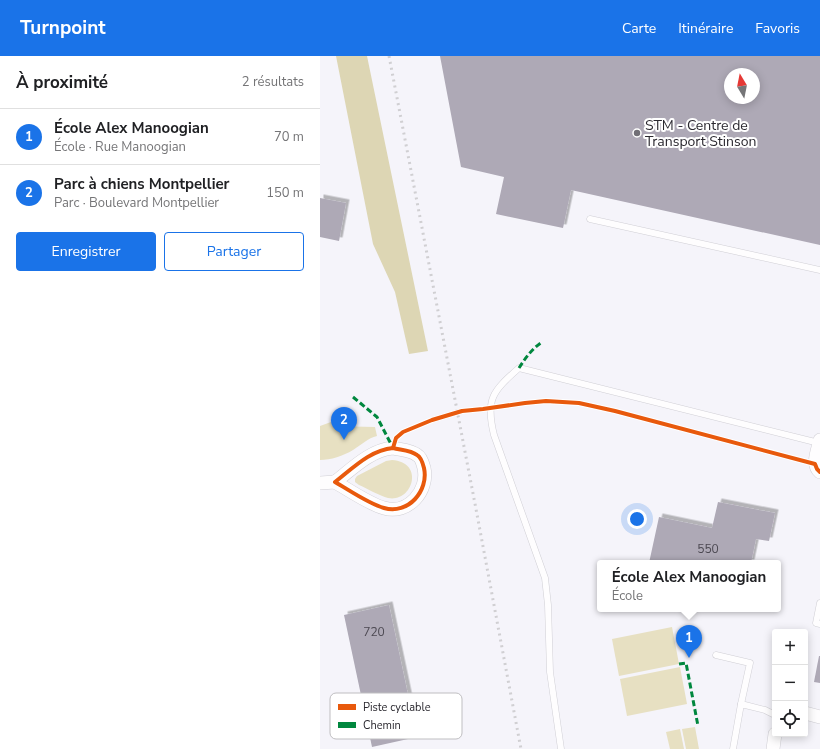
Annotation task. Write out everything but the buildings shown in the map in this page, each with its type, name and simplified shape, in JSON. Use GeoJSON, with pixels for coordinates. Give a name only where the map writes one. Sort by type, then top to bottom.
{"type":"FeatureCollection","features":[{"type":"Feature","properties":{"kind":"street"},"geometry":{"type":"LineString","coordinates":[[819,447],[815,465],[819,471]]}},
{"type":"Feature","properties":{"kind":"street"},"geometry":{"type":"LineString","coordinates":[[320,483],[335,482],[375,504],[385,508],[395,509],[406,506],[418,497],[424,484],[425,474],[423,464],[418,455],[393,448],[368,457],[335,482]]}},
{"type":"Feature","properties":{"kind":"street"},"geometry":{"type":"LineString","coordinates":[[808,714],[820,716]]}},
{"type":"Feature","properties":{"kind":"street"},"geometry":{"type":"LineString","coordinates":[[773,749],[775,737]]}},
{"type":"Feature","properties":{"kind":"lane"},"geometry":{"type":"LineString","coordinates":[[590,220],[820,270]]}},
{"type":"Feature","properties":{"kind":"lane"},"geometry":{"type":"LineString","coordinates":[[561,749],[550,672],[548,605],[545,578],[494,435],[490,415],[493,396],[497,389],[519,368],[819,447]]}},
{"type":"Feature","properties":{"kind":"lane"},"geometry":{"type":"LineString","coordinates":[[820,603],[816,623],[820,624]]}},
{"type":"Feature","properties":{"kind":"lane"},"geometry":{"type":"LineString","coordinates":[[716,655],[750,663],[733,749]]}},
{"type":"Feature","properties":{"kind":"lane"},"geometry":{"type":"LineString","coordinates":[[741,704],[765,710],[772,714]]}},
{"type":"Feature","properties":{"kind":"shaded area"},"geometry":{"type":"Polygon","coordinates":[[[336,56],[367,56],[428,351],[409,354],[395,292],[373,244],[336,56]]]}},
{"type":"Feature","properties":{"kind":"shaded area"},"geometry":{"type":"Polygon","coordinates":[[[331,422],[332,426],[375,427],[377,436],[345,454],[320,460],[320,426],[331,422]]]}},
{"type":"Feature","properties":{"kind":"shaded area"},"geometry":{"type":"Polygon","coordinates":[[[392,460],[402,462],[409,467],[412,474],[412,482],[409,489],[404,494],[397,498],[388,498],[381,496],[355,482],[357,476],[386,461],[392,460]]]}},
{"type":"Feature","properties":{"kind":"shaded area"},"geometry":{"type":"Polygon","coordinates":[[[672,627],[679,664],[619,676],[612,639],[672,627]]]}},
{"type":"Feature","properties":{"kind":"shaded area"},"geometry":{"type":"Polygon","coordinates":[[[680,667],[687,704],[627,716],[620,679],[680,667]]]}},
{"type":"Feature","properties":{"kind":"shaded area"},"geometry":{"type":"Polygon","coordinates":[[[695,727],[699,749],[686,749],[682,729],[695,727]]]}},
{"type":"Feature","properties":{"kind":"shaded area"},"geometry":{"type":"Polygon","coordinates":[[[680,729],[684,749],[670,749],[666,732],[680,729]]]}},
{"type":"Feature","properties":{"kind":"railway"},"geometry":{"type":"LineString","coordinates":[[389,56],[521,749]]}},
{"type":"Feature","properties":{"kind":"marked path"},"geometry":{"type":"LineString","coordinates":[[519,368],[535,347],[542,342]]}},
{"type":"Feature","properties":{"kind":"marked path"},"geometry":{"type":"LineString","coordinates":[[353,397],[377,417],[393,448]]}},
{"type":"Feature","properties":{"kind":"marked path"},"geometry":{"type":"LineString","coordinates":[[679,664],[686,663],[698,726]]}},
{"type":"Feature","properties":{"kind":"cycle path"},"geometry":{"type":"LineString","coordinates":[[393,448],[396,438],[403,432],[432,420],[462,411],[546,401],[579,403],[615,411],[815,464],[820,472]]}},
{"type":"Feature","properties":{"kind":"cycle path"},"geometry":{"type":"LineString","coordinates":[[393,448],[415,453],[420,457],[424,466],[425,477],[420,493],[409,504],[401,508],[384,508],[366,500],[335,482],[369,456],[377,452],[393,448]]}},
{"type":"Feature","properties":{"kind":"place","name":"STM - Centre de Transport Stinson"},"geometry":{"type":"Point","coordinates":[637,133]}},
{"type":"Feature","properties":{"kind":"place","name":"Parc à chiens Montpellier"},"geometry":{"type":"Point","coordinates":[344,440]}},
{"type":"Feature","properties":{"kind":"place","name":"École Alex Manoogian"},"geometry":{"type":"Point","coordinates":[689,658]}}]}
